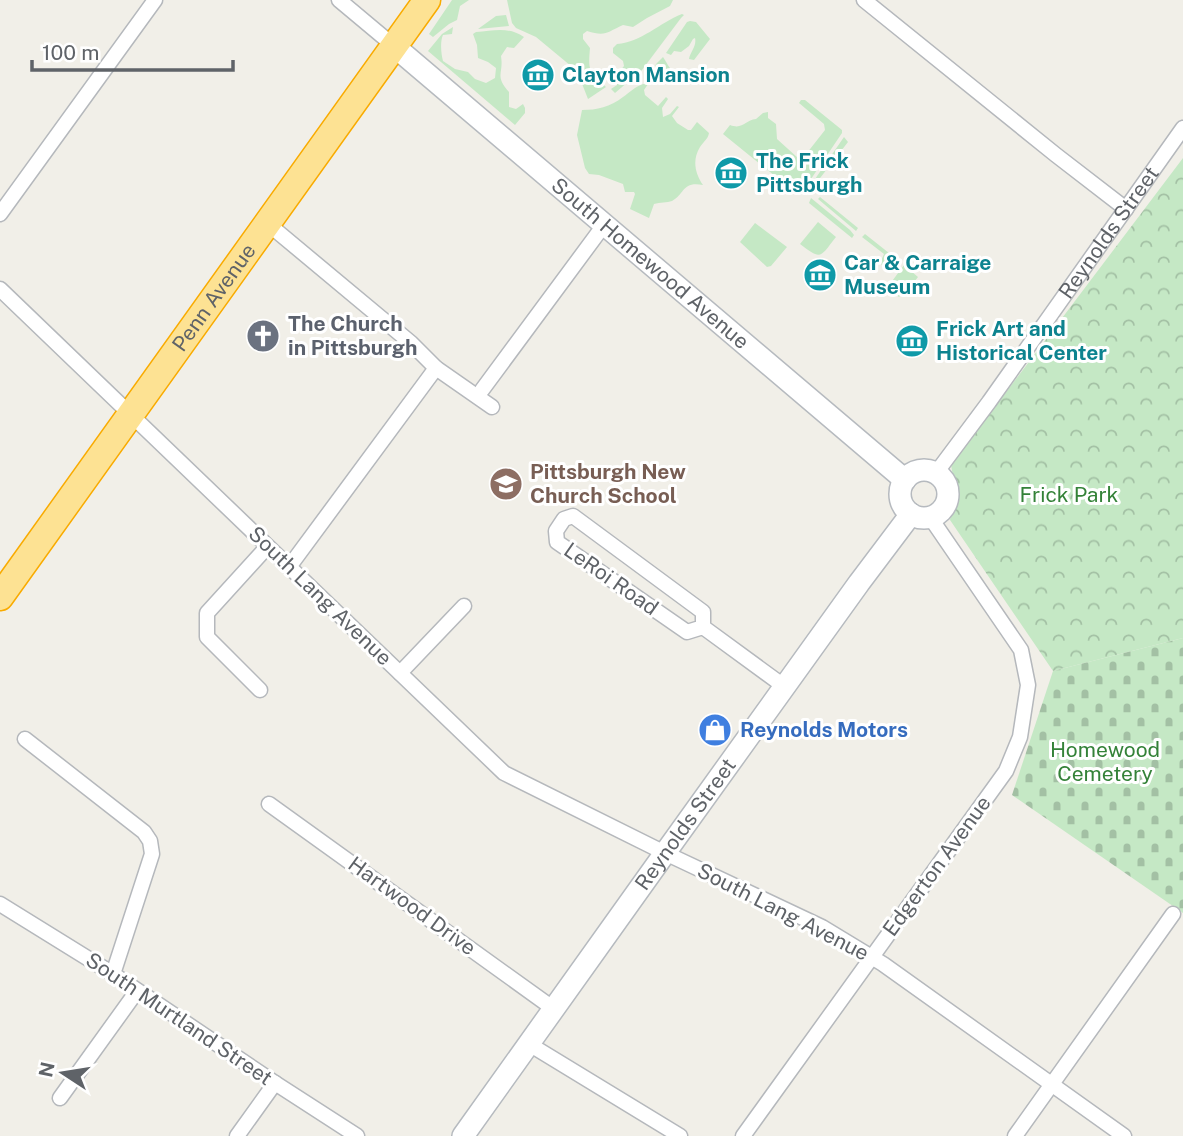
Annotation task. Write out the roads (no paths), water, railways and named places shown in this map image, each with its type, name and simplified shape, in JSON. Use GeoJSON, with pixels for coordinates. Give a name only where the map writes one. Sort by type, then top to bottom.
{"type":"FeatureCollection","features":[{"type":"Feature","properties":{"kind":"highway","name":"Penn Avenue"},"geometry":{"type":"LineString","coordinates":[[0,597],[427,0]]}},
{"type":"Feature","properties":{"kind":"street"},"geometry":{"type":"LineString","coordinates":[[0,214],[155,0]]}},
{"type":"Feature","properties":{"kind":"street"},"geometry":{"type":"LineString","coordinates":[[339,0],[394,46]]}},
{"type":"Feature","properties":{"kind":"street"},"geometry":{"type":"LineString","coordinates":[[864,0],[1126,209]]}},
{"type":"Feature","properties":{"kind":"street","name":"South Homewood Avenue"},"geometry":{"type":"LineString","coordinates":[[394,46],[905,480]]}},
{"type":"Feature","properties":{"kind":"street","name":"Reynolds Street"},"geometry":{"type":"LineString","coordinates":[[936,473],[1183,128]]}},
{"type":"Feature","properties":{"kind":"street"},"geometry":{"type":"LineString","coordinates":[[267,223],[411,343],[436,368],[492,407]]}},
{"type":"Feature","properties":{"kind":"street"},"geometry":{"type":"LineString","coordinates":[[482,390],[604,225]]}},
{"type":"Feature","properties":{"kind":"street","name":"South Lang Avenue"},"geometry":{"type":"LineString","coordinates":[[0,289],[504,773],[822,927],[872,956],[1124,1136]]}},
{"type":"Feature","properties":{"kind":"street"},"geometry":{"type":"LineString","coordinates":[[289,567],[436,368]]}},
{"type":"Feature","properties":{"kind":"street"},"geometry":{"type":"LineString","coordinates":[[923,470],[936,473],[946,484],[948,498],[939,513],[921,516],[905,508],[900,492],[905,480],[914,472],[923,470]]}},
{"type":"Feature","properties":{"kind":"street","name":"LeRoi Road"},"geometry":{"type":"LineString","coordinates":[[573,516],[703,612],[703,627],[687,632],[557,542],[556,531],[564,519],[573,516]]}},
{"type":"Feature","properties":{"kind":"street","name":"Reynolds Street"},"geometry":{"type":"LineString","coordinates":[[463,1136],[859,583],[921,516]]}},
{"type":"Feature","properties":{"kind":"street","name":"Edgerton Avenue"},"geometry":{"type":"LineString","coordinates":[[744,1136],[1006,771],[1020,737],[1028,685],[1021,650],[921,516]]}},
{"type":"Feature","properties":{"kind":"street"},"geometry":{"type":"LineString","coordinates":[[260,690],[208,636],[208,613],[267,547]]}},
{"type":"Feature","properties":{"kind":"street"},"geometry":{"type":"LineString","coordinates":[[400,674],[464,606]]}},
{"type":"Feature","properties":{"kind":"street","name":"LeRoi Road"},"geometry":{"type":"LineString","coordinates":[[703,627],[785,687]]}},
{"type":"Feature","properties":{"kind":"street"},"geometry":{"type":"LineString","coordinates":[[25,739],[144,832],[150,841],[152,855],[113,974]]}},
{"type":"Feature","properties":{"kind":"street","name":"Hartwood Drive"},"geometry":{"type":"LineString","coordinates":[[269,804],[554,1009]]}},
{"type":"Feature","properties":{"kind":"street","name":"South Murtland Street"},"geometry":{"type":"LineString","coordinates":[[2,910],[113,974],[356,1136]]}},
{"type":"Feature","properties":{"kind":"street"},"geometry":{"type":"LineString","coordinates":[[1015,1136],[1173,914]]}},
{"type":"Feature","properties":{"kind":"street"},"geometry":{"type":"LineString","coordinates":[[60,1098],[137,991]]}},
{"type":"Feature","properties":{"kind":"street"},"geometry":{"type":"LineString","coordinates":[[529,1044],[680,1136]]}},
{"type":"Feature","properties":{"kind":"street"},"geometry":{"type":"LineString","coordinates":[[237,1136],[275,1083]]}},
{"type":"Feature","properties":{"kind":"place","name":"Clayton Mansion"},"geometry":{"type":"Point","coordinates":[538,75]}},
{"type":"Feature","properties":{"kind":"place","name":"The Frick Pittsburgh"},"geometry":{"type":"Point","coordinates":[731,173]}},
{"type":"Feature","properties":{"kind":"place","name":"Car & Carraige Museum"},"geometry":{"type":"Point","coordinates":[820,275]}},
{"type":"Feature","properties":{"kind":"place","name":"The Church in Pittsburgh"},"geometry":{"type":"Point","coordinates":[263,336]}},
{"type":"Feature","properties":{"kind":"place","name":"Frick Art and Historical Center"},"geometry":{"type":"Point","coordinates":[912,341]}},
{"type":"Feature","properties":{"kind":"place","name":"Pittsburgh New Church School"},"geometry":{"type":"Point","coordinates":[506,484]}},
{"type":"Feature","properties":{"kind":"place","name":"Reynolds Motors"},"geometry":{"type":"Point","coordinates":[715,730]}},
{"type":"Feature","properties":{"kind":"park label","name":"Frick Park"},"geometry":{"type":"Point","coordinates":[1069,495]}},
{"type":"Feature","properties":{"kind":"park label","name":"Homewood Cemetery"},"geometry":{"type":"Point","coordinates":[1105,762]}}]}
